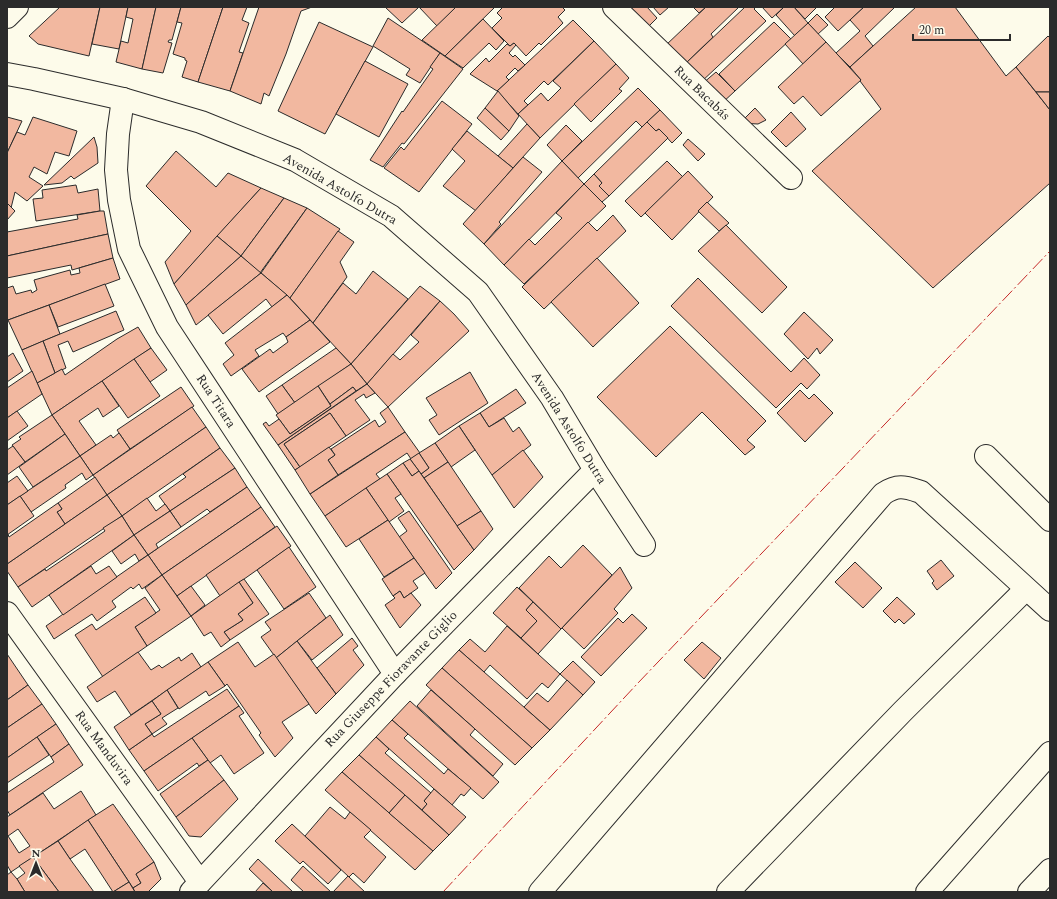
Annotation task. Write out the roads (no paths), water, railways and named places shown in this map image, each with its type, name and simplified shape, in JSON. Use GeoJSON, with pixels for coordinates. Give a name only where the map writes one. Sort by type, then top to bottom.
{"type":"FeatureCollection","features":[{"type":"Feature","properties":{"kind":"street"},"geometry":{"type":"LineString","coordinates":[[7,17],[18,7]]}},
{"type":"Feature","properties":{"kind":"street","name":"Rua Bacabás"},"geometry":{"type":"LineString","coordinates":[[614,7],[791,178]]}},
{"type":"Feature","properties":{"kind":"street","name":"Avenida Astolfo Dutra"},"geometry":{"type":"LineString","coordinates":[[7,74],[123,99],[201,122],[295,160],[391,216],[478,292],[552,398],[595,470],[644,545]]}},
{"type":"Feature","properties":{"kind":"street","name":"Rua Titara"},"geometry":{"type":"LineString","coordinates":[[123,99],[118,134],[116,170],[119,200],[128,249],[167,327],[395,674]]}},
{"type":"Feature","properties":{"kind":"street"},"geometry":{"type":"LineString","coordinates":[[986,456],[1050,520]]}},
{"type":"Feature","properties":{"kind":"street","name":"Rua Giuseppe Fioravante Giglio"},"geometry":{"type":"LineString","coordinates":[[196,887],[395,674],[595,470]]}},
{"type":"Feature","properties":{"kind":"street"},"geometry":{"type":"LineString","coordinates":[[540,892],[883,494],[892,488],[904,486],[921,492],[1050,610]]}},
{"type":"Feature","properties":{"kind":"street"},"geometry":{"type":"LineString","coordinates":[[728,892],[903,712],[1026,589]]}},
{"type":"Feature","properties":{"kind":"street","name":"Rua Manduvira"},"geometry":{"type":"LineString","coordinates":[[7,613],[196,887]]}},
{"type":"Feature","properties":{"kind":"street"},"geometry":{"type":"LineString","coordinates":[[927,892],[1050,753]]}},
{"type":"Feature","properties":{"kind":"street"},"geometry":{"type":"LineString","coordinates":[[1029,892],[1050,870]]}}]}
